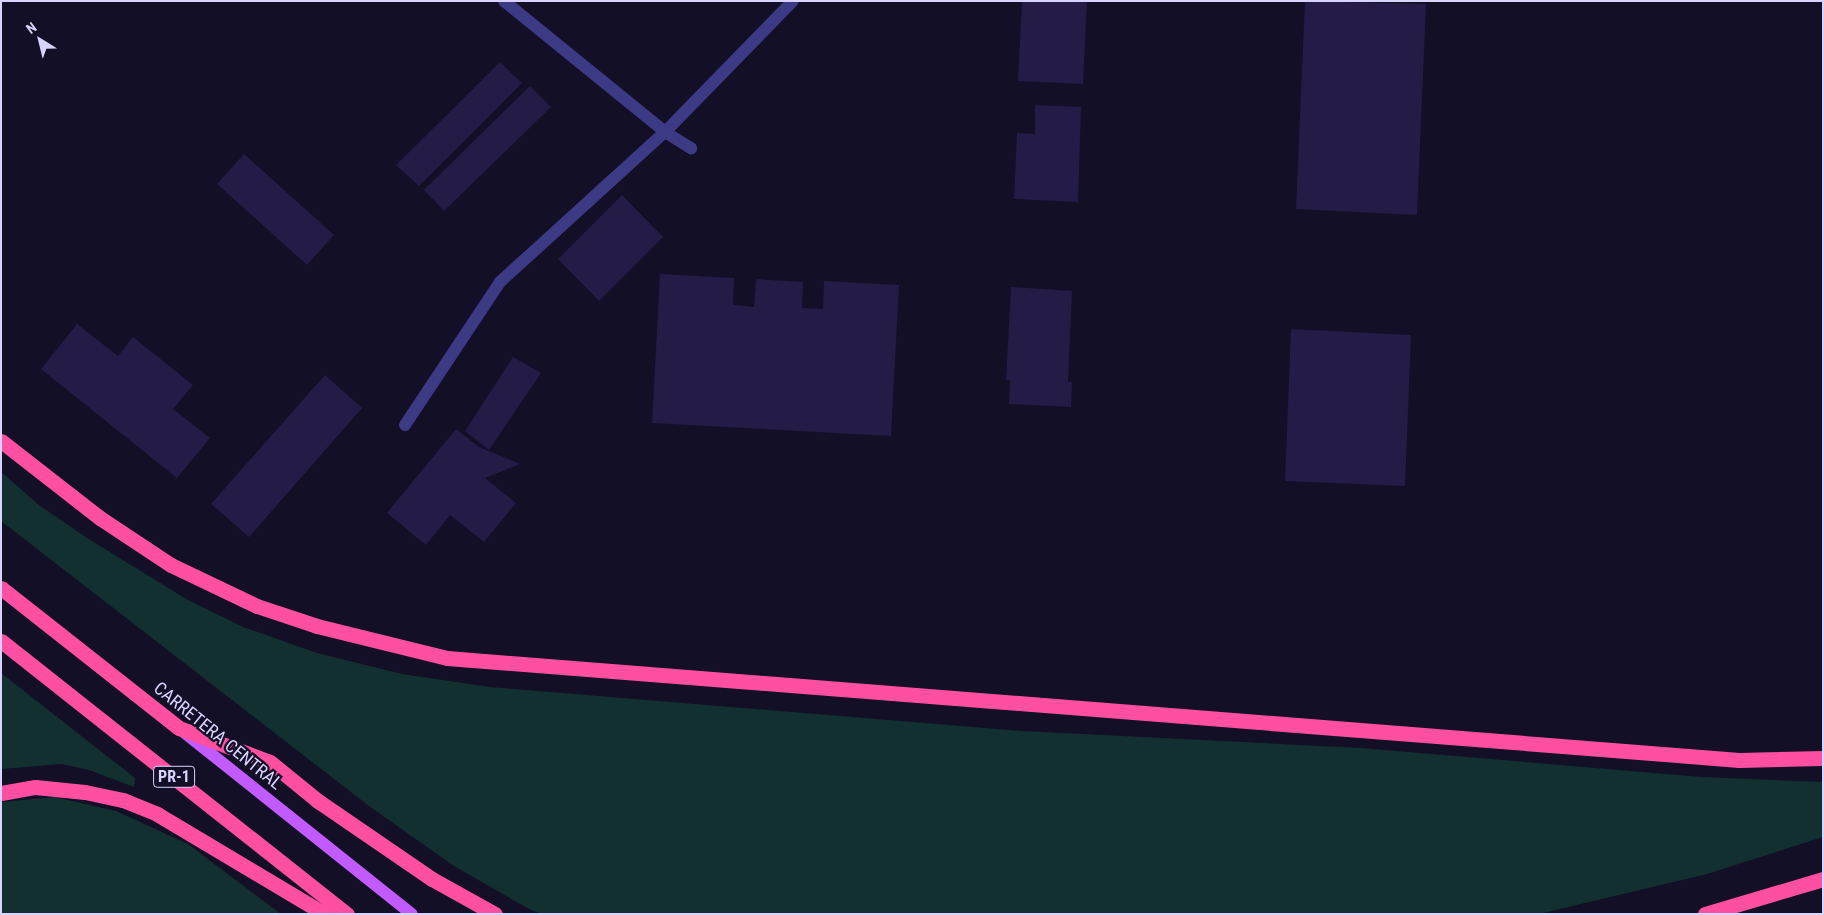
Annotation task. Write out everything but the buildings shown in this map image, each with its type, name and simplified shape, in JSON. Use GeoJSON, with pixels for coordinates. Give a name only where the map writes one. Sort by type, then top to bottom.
{"type":"FeatureCollection","features":[{"type":"Feature","properties":{"kind":"highway"},"geometry":{"type":"LineString","coordinates":[[1,441],[100,518],[180,569],[257,606],[317,626],[447,658],[1739,760],[1823,758]]}},
{"type":"Feature","properties":{"kind":"highway","name":"CARRETERA CENTRAL"},"geometry":{"type":"LineString","coordinates":[[1,588],[178,728]]}},
{"type":"Feature","properties":{"kind":"highway","name":"PR-1"},"geometry":{"type":"LineString","coordinates":[[1,641],[347,914]]}},
{"type":"Feature","properties":{"kind":"highway"},"geometry":{"type":"LineString","coordinates":[[178,728],[270,762],[318,801],[432,879],[495,914]]}},
{"type":"Feature","properties":{"kind":"highway"},"geometry":{"type":"LineString","coordinates":[[1,793],[35,787],[85,792],[123,800],[157,814],[325,914]]}},
{"type":"Feature","properties":{"kind":"highway"},"geometry":{"type":"LineString","coordinates":[[1704,914],[1823,879]]}},
{"type":"Feature","properties":{"kind":"main road","name":"CARRETERA CENTRAL"},"geometry":{"type":"LineString","coordinates":[[178,728],[412,914]]}},
{"type":"Feature","properties":{"kind":"street"},"geometry":{"type":"LineString","coordinates":[[504,1],[665,132],[691,148]]}},
{"type":"Feature","properties":{"kind":"street"},"geometry":{"type":"LineString","coordinates":[[405,425],[500,282],[665,132],[793,1]]}},
{"type":"Feature","properties":{"kind":"green space"},"geometry":{"type":"Polygon","coordinates":[[[1,472],[39,505],[87,538],[188,600],[243,627],[317,653],[402,674],[490,687],[1022,731],[1361,748],[1701,777],[1823,782],[1823,837],[1707,874],[1539,914],[542,914],[529,909],[454,866],[369,806],[1,521],[1,472]]]}},
{"type":"Feature","properties":{"kind":"green space"},"geometry":{"type":"Polygon","coordinates":[[[1,673],[135,778],[134,787],[89,770],[62,764],[1,769],[1,673]]]}},
{"type":"Feature","properties":{"kind":"green space"},"geometry":{"type":"Polygon","coordinates":[[[55,797],[116,811],[188,844],[281,914],[1,914],[1,802],[55,797]]]}}]}
